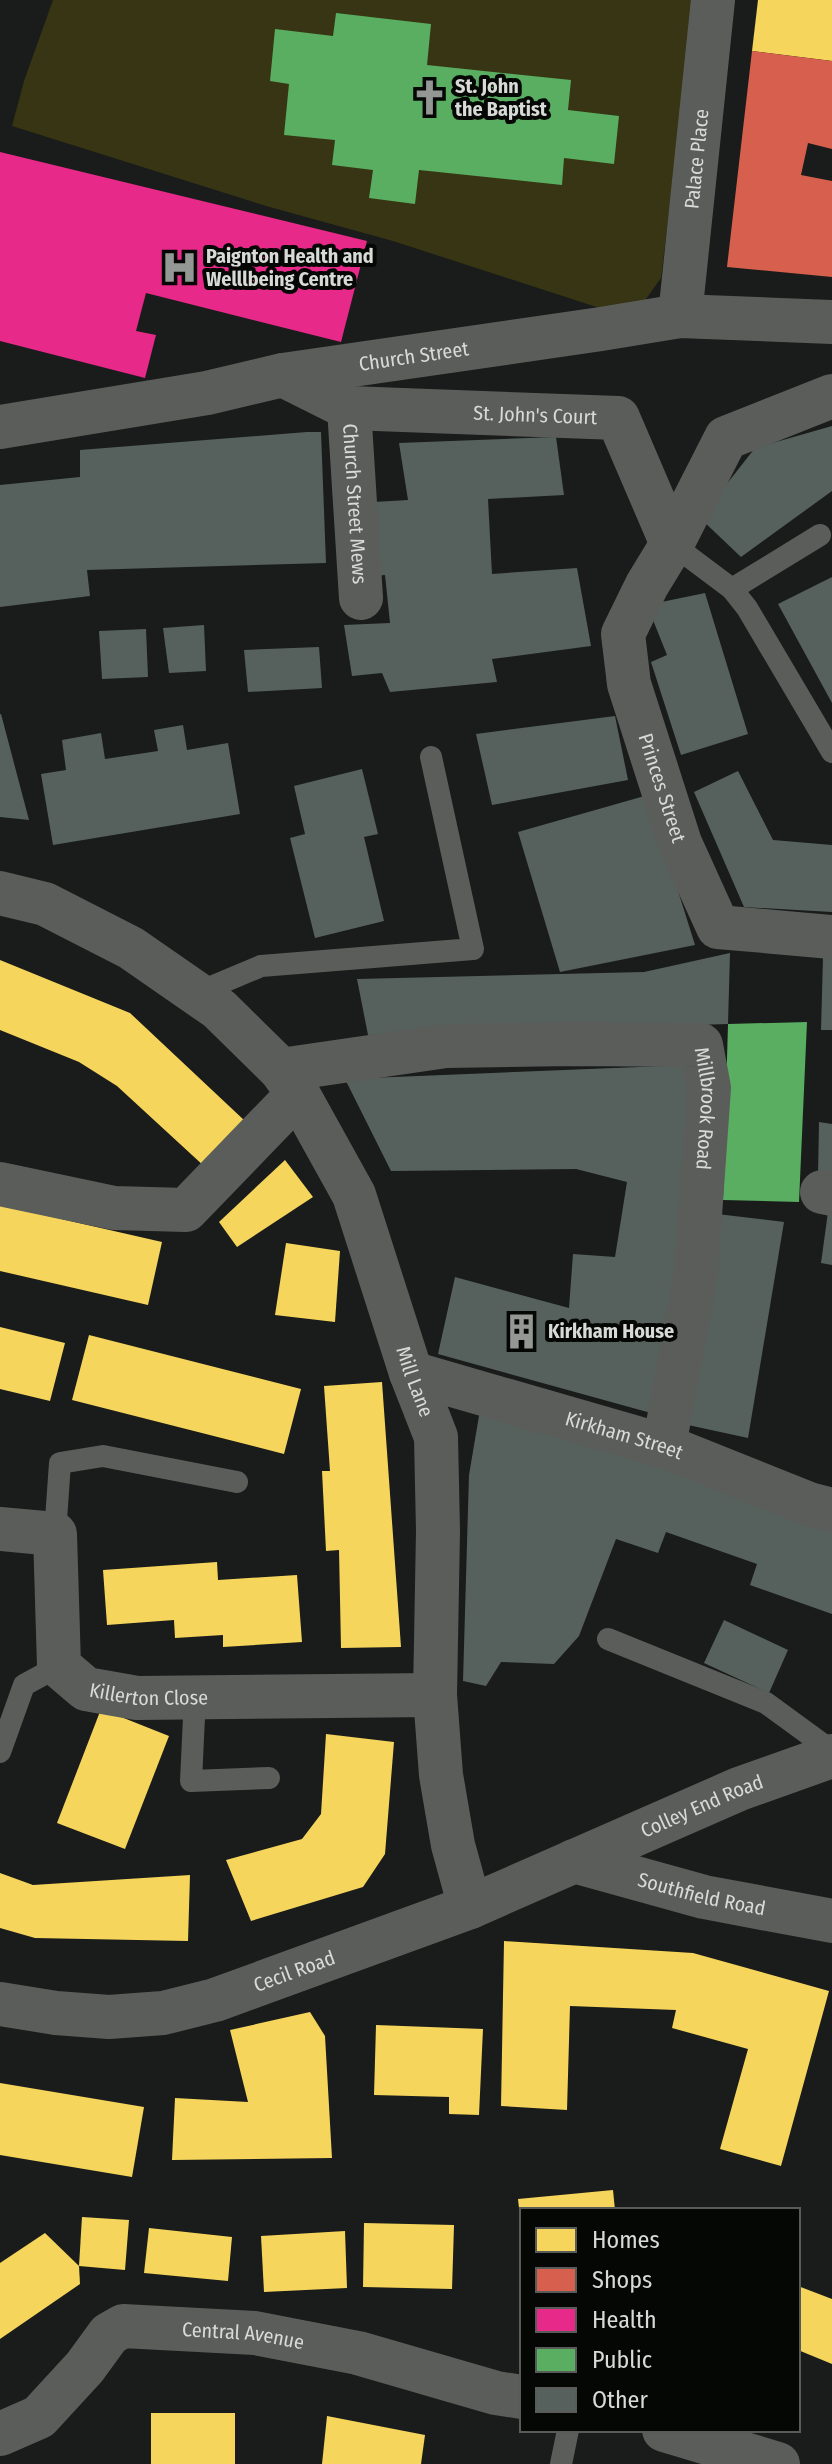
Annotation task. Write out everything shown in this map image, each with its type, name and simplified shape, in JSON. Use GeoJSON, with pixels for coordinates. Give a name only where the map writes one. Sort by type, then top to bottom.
{"type":"FeatureCollection","features":[{"type":"Feature","properties":{"kind":"street","name":"Palace Place"},"geometry":{"type":"LineString","coordinates":[[680,316],[713,0]]}},
{"type":"Feature","properties":{"kind":"street","name":"Church Street"},"geometry":{"type":"LineString","coordinates":[[0,427],[207,393],[283,375],[680,316],[832,322]]}},
{"type":"Feature","properties":{"kind":"street","name":"St. John's Court"},"geometry":{"type":"LineString","coordinates":[[283,375],[349,408],[618,418],[672,544]]}},
{"type":"Feature","properties":{"kind":"street"},"geometry":{"type":"LineString","coordinates":[[672,544],[726,438],[832,396]]}},
{"type":"Feature","properties":{"kind":"street","name":"Church Street Mews"},"geometry":{"type":"LineString","coordinates":[[349,408],[361,598]]}},
{"type":"Feature","properties":{"kind":"street","name":"Princes Street"},"geometry":{"type":"LineString","coordinates":[[672,544],[623,634],[629,684],[680,843],[718,927],[832,937]]}},
{"type":"Feature","properties":{"kind":"street","name":"Mill Lane"},"geometry":{"type":"LineString","coordinates":[[0,893],[45,904],[131,948],[219,1009],[290,1082],[354,1195],[411,1373],[436,1437],[435,1695],[444,1798],[470,1907]]}},
{"type":"Feature","properties":{"kind":"street","name":"Millbrook Road"},"geometry":{"type":"LineString","coordinates":[[290,1082],[446,1046],[701,1045],[709,1088],[696,1272],[664,1446]]}},
{"type":"Feature","properties":{"kind":"street"},"geometry":{"type":"LineString","coordinates":[[0,1184],[114,1208],[186,1210],[290,1082]]}},
{"type":"Feature","properties":{"kind":"street","name":"Kirkham Street"},"geometry":{"type":"LineString","coordinates":[[411,1373],[664,1446],[809,1504],[832,1510]]}},
{"type":"Feature","properties":{"kind":"street"},"geometry":{"type":"LineString","coordinates":[[0,1529],[55,1534],[59,1666]]}},
{"type":"Feature","properties":{"kind":"street","name":"Killerton Close"},"geometry":{"type":"LineString","coordinates":[[59,1666],[86,1689],[137,1698],[435,1695]]}},
{"type":"Feature","properties":{"kind":"street","name":"Colley End Road"},"geometry":{"type":"LineString","coordinates":[[574,1861],[739,1789],[832,1753]]}},
{"type":"Feature","properties":{"kind":"street","name":"Cecil Road"},"geometry":{"type":"LineString","coordinates":[[0,2004],[109,2017],[163,2013],[262,1984],[470,1907],[574,1861]]}},
{"type":"Feature","properties":{"kind":"street","name":"Southfield Road"},"geometry":{"type":"LineString","coordinates":[[574,1861],[704,1897],[832,1921]]}},
{"type":"Feature","properties":{"kind":"street","name":"Central Avenue"},"geometry":{"type":"LineString","coordinates":[[0,2434],[39,2417],[85,2367],[109,2334],[123,2326],[255,2333],[358,2353],[496,2393],[520,2397]]}},
{"type":"Feature","properties":{"kind":"street"},"geometry":{"type":"LineString","coordinates":[[671,2432],[778,2464]]}},
{"type":"Feature","properties":{"kind":"lane"},"geometry":{"type":"LineString","coordinates":[[732,589],[820,535]]}},
{"type":"Feature","properties":{"kind":"lane"},"geometry":{"type":"LineString","coordinates":[[672,544],[732,589],[747,608],[832,752]]}},
{"type":"Feature","properties":{"kind":"lane"},"geometry":{"type":"LineString","coordinates":[[197,993],[261,966],[473,949],[431,757]]}},
{"type":"Feature","properties":{"kind":"lane"},"geometry":{"type":"LineString","coordinates":[[55,1534],[60,1463],[103,1456],[237,1482]]}},
{"type":"Feature","properties":{"kind":"lane"},"geometry":{"type":"LineString","coordinates":[[608,1639],[766,1703],[832,1753]]}},
{"type":"Feature","properties":{"kind":"lane"},"geometry":{"type":"LineString","coordinates":[[0,1752],[24,1685],[59,1666]]}},
{"type":"Feature","properties":{"kind":"lane"},"geometry":{"type":"LineString","coordinates":[[195,1696],[191,1781],[269,1778]]}},
{"type":"Feature","properties":{"kind":"lane"},"geometry":{"type":"LineString","coordinates":[[561,2464],[568,2432]]}},
{"type":"Feature","properties":{"kind":"shaded area"},"geometry":{"type":"Polygon","coordinates":[[[53,0],[695,0],[661,278],[641,306],[621,315],[393,241],[266,206],[12,126],[24,81],[53,0]]]}},
{"type":"Feature","properties":{"kind":"building: Homes"},"geometry":{"type":"Polygon","coordinates":[[[758,0],[832,0],[832,61],[752,51],[758,0]]]}},
{"type":"Feature","properties":{"kind":"building: Homes"},"geometry":{"type":"Polygon","coordinates":[[[0,960],[130,1013],[245,1121],[205,1167],[117,1086],[79,1062],[0,1030],[0,960]]]}},
{"type":"Feature","properties":{"kind":"building: Homes"},"geometry":{"type":"Polygon","coordinates":[[[285,1160],[313,1197],[237,1247],[219,1222],[285,1160]]]}},
{"type":"Feature","properties":{"kind":"building: Homes"},"geometry":{"type":"Polygon","coordinates":[[[0,1205],[162,1242],[148,1305],[0,1271],[0,1205]]]}},
{"type":"Feature","properties":{"kind":"building: Homes"},"geometry":{"type":"Polygon","coordinates":[[[286,1243],[340,1251],[335,1322],[275,1315],[286,1243]]]}},
{"type":"Feature","properties":{"kind":"building: Homes"},"geometry":{"type":"Polygon","coordinates":[[[0,1327],[65,1343],[50,1401],[0,1389],[0,1327]]]}},
{"type":"Feature","properties":{"kind":"building: Homes"},"geometry":{"type":"Polygon","coordinates":[[[89,1335],[301,1389],[284,1454],[72,1400],[89,1335]]]}},
{"type":"Feature","properties":{"kind":"building: Homes"},"geometry":{"type":"Polygon","coordinates":[[[382,1382],[401,1647],[341,1648],[339,1550],[326,1551],[322,1471],[330,1471],[324,1386],[382,1382]]]}},
{"type":"Feature","properties":{"kind":"building: Homes"},"geometry":{"type":"Polygon","coordinates":[[[217,1562],[218,1580],[297,1575],[302,1642],[223,1647],[223,1635],[175,1638],[174,1620],[107,1625],[103,1570],[217,1562]]]}},
{"type":"Feature","properties":{"kind":"building: Homes"},"geometry":{"type":"Polygon","coordinates":[[[101,1709],[169,1736],[125,1849],[57,1823],[101,1709]]]}},
{"type":"Feature","properties":{"kind":"building: Homes"},"geometry":{"type":"Polygon","coordinates":[[[326,1734],[394,1742],[385,1854],[363,1887],[251,1921],[226,1860],[302,1839],[321,1814],[326,1734]]]}},
{"type":"Feature","properties":{"kind":"building: Homes"},"geometry":{"type":"Polygon","coordinates":[[[0,1873],[33,1885],[190,1875],[188,1941],[35,1938],[0,1928],[0,1873]]]}},
{"type":"Feature","properties":{"kind":"building: Homes"},"geometry":{"type":"Polygon","coordinates":[[[504,1941],[693,1953],[829,1991],[781,2166],[720,2149],[748,2049],[672,2028],[676,2010],[570,2006],[567,2110],[501,2106],[504,1941]]]}},
{"type":"Feature","properties":{"kind":"building: Homes"},"geometry":{"type":"Polygon","coordinates":[[[310,2012],[325,2036],[332,2158],[172,2160],[175,2098],[248,2102],[230,2030],[310,2012]]]}},
{"type":"Feature","properties":{"kind":"building: Homes"},"geometry":{"type":"Polygon","coordinates":[[[376,2025],[483,2029],[479,2115],[449,2114],[449,2097],[374,2095],[376,2025]]]}},
{"type":"Feature","properties":{"kind":"building: Homes"},"geometry":{"type":"Polygon","coordinates":[[[0,2083],[144,2107],[132,2177],[0,2155],[0,2083]]]}},
{"type":"Feature","properties":{"kind":"building: Homes"},"geometry":{"type":"Polygon","coordinates":[[[613,2190],[615,2208],[520,2208],[520,2217],[518,2199],[613,2190]]]}},
{"type":"Feature","properties":{"kind":"building: Homes"},"geometry":{"type":"Polygon","coordinates":[[[82,2217],[129,2220],[125,2270],[79,2266],[82,2217]]]}},
{"type":"Feature","properties":{"kind":"building: Homes"},"geometry":{"type":"Polygon","coordinates":[[[364,2223],[454,2225],[452,2289],[363,2287],[364,2223]]]}},
{"type":"Feature","properties":{"kind":"building: Homes"},"geometry":{"type":"Polygon","coordinates":[[[149,2228],[232,2237],[228,2281],[144,2273],[149,2228]]]}},
{"type":"Feature","properties":{"kind":"building: Homes"},"geometry":{"type":"Polygon","coordinates":[[[345,2231],[347,2288],[264,2292],[261,2236],[345,2231]]]}},
{"type":"Feature","properties":{"kind":"building: Homes"},"geometry":{"type":"Polygon","coordinates":[[[45,2233],[79,2266],[80,2284],[0,2339],[0,2263],[45,2233]]]}},
{"type":"Feature","properties":{"kind":"building: Homes"},"geometry":{"type":"Polygon","coordinates":[[[800,2287],[832,2299],[832,2364],[800,2351],[800,2287]]]}},
{"type":"Feature","properties":{"kind":"building: Homes"},"geometry":{"type":"Polygon","coordinates":[[[151,2413],[235,2413],[235,2464],[151,2464],[151,2413]]]}},
{"type":"Feature","properties":{"kind":"building: Homes"},"geometry":{"type":"Polygon","coordinates":[[[327,2416],[425,2435],[421,2464],[322,2464],[327,2416]]]}},
{"type":"Feature","properties":{"kind":"building: Shops"},"geometry":{"type":"Polygon","coordinates":[[[752,51],[832,61],[832,149],[808,143],[801,175],[832,181],[832,277],[727,267],[752,51]]]}},
{"type":"Feature","properties":{"kind":"building: Health","name":"Paignton Health and Welllbeing Centre"},"geometry":{"type":"Polygon","coordinates":[[[0,152],[367,241],[341,342],[146,293],[136,331],[156,335],[145,378],[0,341],[0,152]]]}},
{"type":"Feature","properties":{"kind":"building: Public","name":"St. John the Baptist"},"geometry":{"type":"Polygon","coordinates":[[[336,13],[431,24],[427,65],[571,80],[568,110],[619,116],[614,164],[564,158],[562,185],[419,170],[415,204],[369,198],[373,170],[332,165],[335,140],[284,135],[289,84],[270,81],[275,29],[333,36],[336,13]]]}},
{"type":"Feature","properties":{"kind":"building: Public"},"geometry":{"type":"Polygon","coordinates":[[[807,1022],[799,1202],[723,1200],[728,1024],[807,1022]]]}},
{"type":"Feature","properties":{"kind":"building: Other"},"geometry":{"type":"Polygon","coordinates":[[[832,426],[832,491],[741,557],[700,518],[755,448],[832,426]]]}},
{"type":"Feature","properties":{"kind":"building: Other"},"geometry":{"type":"Polygon","coordinates":[[[321,432],[326,563],[87,570],[90,596],[0,607],[0,485],[80,477],[80,450],[321,432]]]}},
{"type":"Feature","properties":{"kind":"building: Other"},"geometry":{"type":"Polygon","coordinates":[[[556,437],[564,495],[488,499],[492,574],[577,568],[591,646],[492,659],[497,682],[390,692],[382,673],[352,676],[344,625],[390,623],[385,575],[343,579],[339,504],[408,500],[399,443],[556,437]]]}},
{"type":"Feature","properties":{"kind":"building: Other"},"geometry":{"type":"Polygon","coordinates":[[[832,577],[832,703],[778,604],[832,577]]]}},
{"type":"Feature","properties":{"kind":"building: Other"},"geometry":{"type":"Polygon","coordinates":[[[705,593],[748,734],[681,755],[651,662],[667,655],[647,605],[705,593]]]}},
{"type":"Feature","properties":{"kind":"building: Other"},"geometry":{"type":"Polygon","coordinates":[[[204,625],[206,671],[169,673],[163,628],[204,625]]]}},
{"type":"Feature","properties":{"kind":"building: Other"},"geometry":{"type":"Polygon","coordinates":[[[146,629],[148,677],[102,679],[99,631],[146,629]]]}},
{"type":"Feature","properties":{"kind":"building: Other"},"geometry":{"type":"Polygon","coordinates":[[[319,647],[322,688],[248,692],[244,650],[319,647]]]}},
{"type":"Feature","properties":{"kind":"building: Other"},"geometry":{"type":"Polygon","coordinates":[[[1,714],[29,820],[0,817],[1,714]]]}},
{"type":"Feature","properties":{"kind":"building: Other"},"geometry":{"type":"Polygon","coordinates":[[[615,716],[628,780],[492,805],[476,734],[615,716]]]}},
{"type":"Feature","properties":{"kind":"building: Other"},"geometry":{"type":"Polygon","coordinates":[[[183,725],[187,750],[228,743],[240,814],[53,845],[41,774],[66,770],[62,740],[101,733],[105,759],[158,751],[154,730],[183,725]]]}},
{"type":"Feature","properties":{"kind":"building: Other"},"geometry":{"type":"Polygon","coordinates":[[[362,769],[378,834],[364,837],[384,921],[315,938],[290,838],[305,834],[294,786],[362,769]]]}},
{"type":"Feature","properties":{"kind":"building: Other"},"geometry":{"type":"Polygon","coordinates":[[[738,771],[773,840],[832,845],[832,912],[744,907],[694,792],[738,771]]]}},
{"type":"Feature","properties":{"kind":"building: Other"},"geometry":{"type":"Polygon","coordinates":[[[648,795],[695,945],[560,972],[518,832],[648,795]]]}},
{"type":"Feature","properties":{"kind":"building: Other"},"geometry":{"type":"Polygon","coordinates":[[[730,953],[728,1024],[368,1035],[357,979],[644,972],[730,953]]]}},
{"type":"Feature","properties":{"kind":"building: Other"},"geometry":{"type":"Polygon","coordinates":[[[823,957],[832,957],[832,1030],[821,1030],[823,957]]]}},
{"type":"Feature","properties":{"kind":"building: Other"},"geometry":{"type":"Polygon","coordinates":[[[689,1065],[688,1194],[651,1413],[438,1354],[455,1277],[569,1308],[573,1254],[615,1257],[627,1182],[576,1169],[391,1171],[345,1079],[689,1065]]]}},
{"type":"Feature","properties":{"kind":"building: Other"},"geometry":{"type":"Polygon","coordinates":[[[819,1122],[832,1124],[832,1180],[818,1177],[819,1122]]]}},
{"type":"Feature","properties":{"kind":"building: Other"},"geometry":{"type":"Polygon","coordinates":[[[828,1212],[832,1212],[832,1265],[821,1263],[828,1212]]]}},
{"type":"Feature","properties":{"kind":"building: Other"},"geometry":{"type":"Polygon","coordinates":[[[717,1214],[784,1222],[748,1438],[688,1425],[717,1214]]]}},
{"type":"Feature","properties":{"kind":"building: Other"},"geometry":{"type":"Polygon","coordinates":[[[482,1398],[832,1519],[832,1614],[750,1585],[757,1564],[666,1532],[658,1553],[616,1539],[579,1636],[554,1664],[501,1662],[486,1686],[463,1681],[469,1475],[482,1398]]]}},
{"type":"Feature","properties":{"kind":"building: Other"},"geometry":{"type":"Polygon","coordinates":[[[724,1620],[788,1650],[769,1693],[704,1663],[724,1620]]]}},
{"type":"Feature","properties":{"kind":"place","name":"St. John the Baptist"},"geometry":{"type":"Point","coordinates":[429,97]}},
{"type":"Feature","properties":{"kind":"place","name":"Paignton Health and Welllbeing Centre"},"geometry":{"type":"Point","coordinates":[180,267]}},
{"type":"Feature","properties":{"kind":"place","name":"Kirkham House"},"geometry":{"type":"Point","coordinates":[522,1331]}}]}
